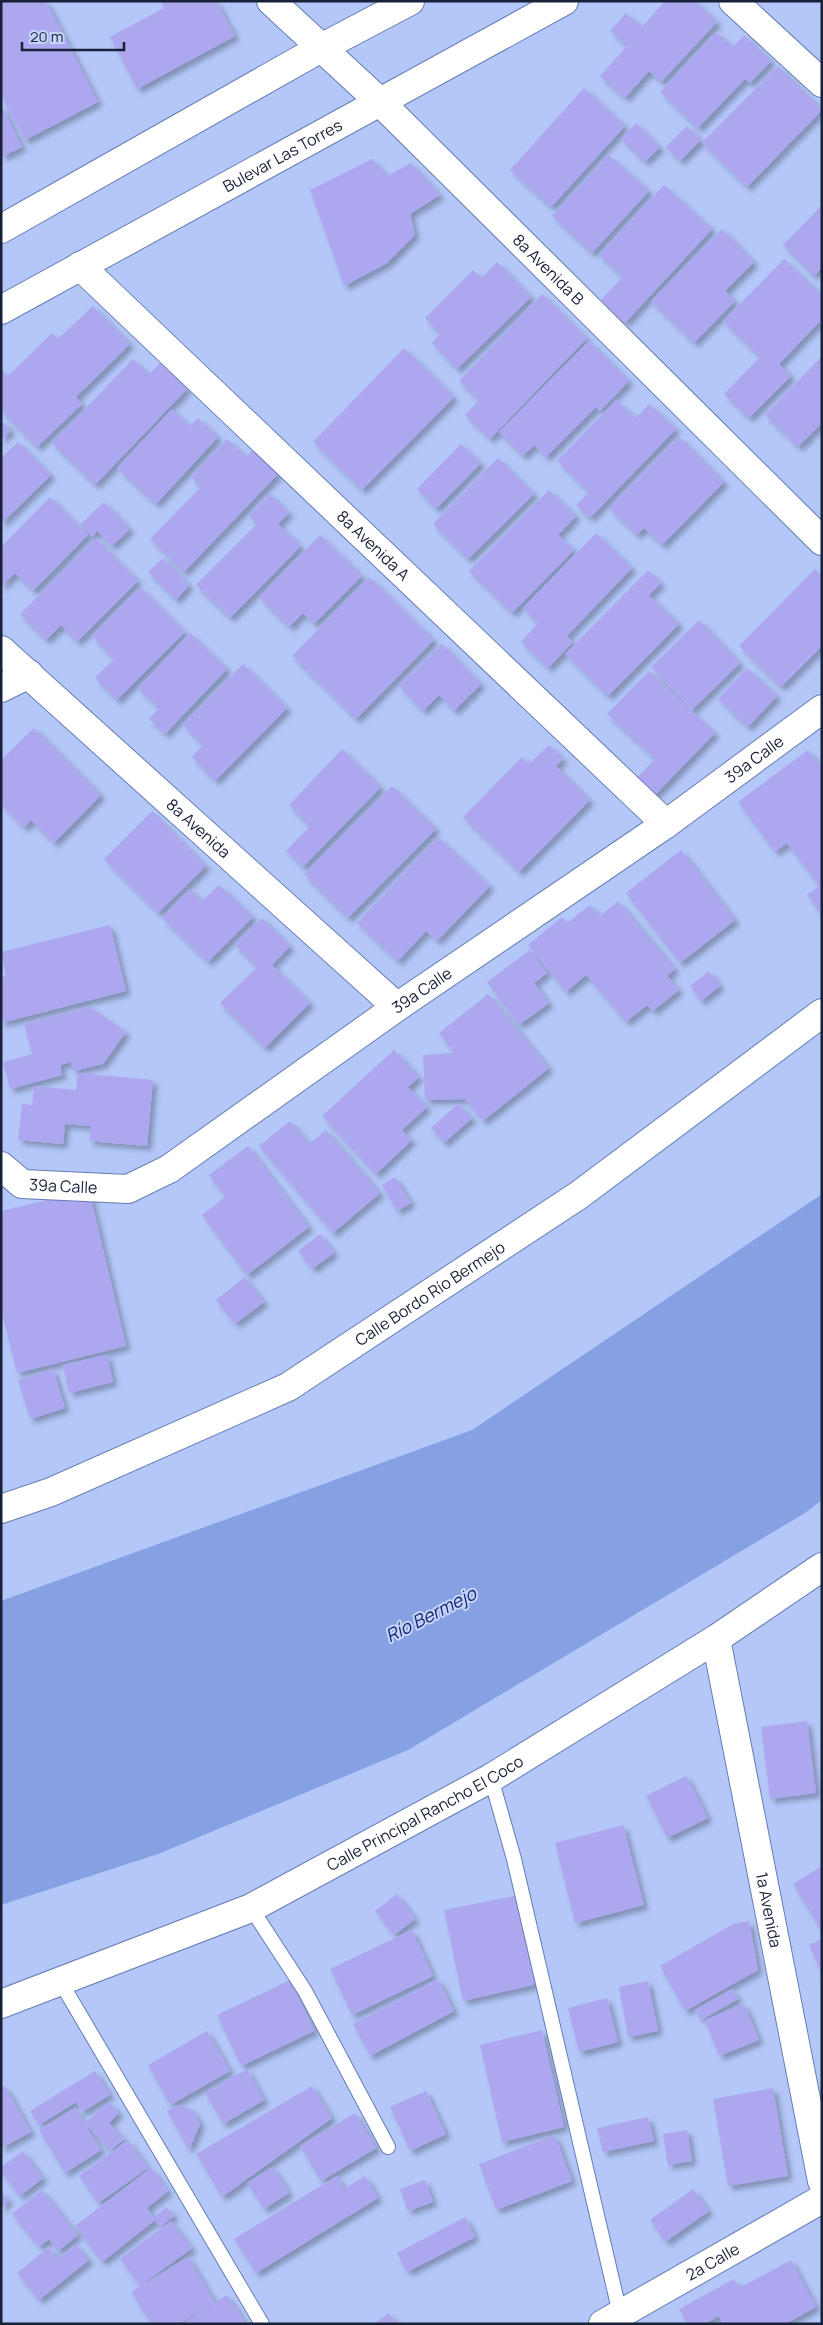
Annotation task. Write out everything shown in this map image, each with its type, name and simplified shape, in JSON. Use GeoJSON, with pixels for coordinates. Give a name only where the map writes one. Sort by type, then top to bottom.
{"type":"FeatureCollection","features":[{"type":"Feature","properties":{"kind":"street","name":"8a Avenida B"},"geometry":{"type":"LineString","coordinates":[[271,1],[381,103],[822,541]]}},
{"type":"Feature","properties":{"kind":"street"},"geometry":{"type":"LineString","coordinates":[[1,229],[321,48],[410,1]]}},
{"type":"Feature","properties":{"kind":"street","name":"Bulevar Las Torres"},"geometry":{"type":"LineString","coordinates":[[1,310],[564,1]]}},
{"type":"Feature","properties":{"kind":"street"},"geometry":{"type":"LineString","coordinates":[[733,1],[822,83]]}},
{"type":"Feature","properties":{"kind":"street","name":"8a Avenida A"},"geometry":{"type":"LineString","coordinates":[[80,266],[666,824]]}},
{"type":"Feature","properties":{"kind":"street","name":"8a Avenida"},"geometry":{"type":"LineString","coordinates":[[1,650],[397,1007]]}},
{"type":"Feature","properties":{"kind":"street"},"geometry":{"type":"LineString","coordinates":[[1,688],[29,674]]}},
{"type":"Feature","properties":{"kind":"street","name":"39a Calle"},"geometry":{"type":"LineString","coordinates":[[1,1166],[22,1184],[128,1189],[170,1169],[397,1007],[666,824],[822,709]]}},
{"type":"Feature","properties":{"kind":"street","name":"Calle Bordo Río Bermejo"},"geometry":{"type":"LineString","coordinates":[[1,1509],[51,1492],[288,1387],[579,1195],[822,1013]]}},
{"type":"Feature","properties":{"kind":"street","name":"Calle Principal Rancho El Coco"},"geometry":{"type":"LineString","coordinates":[[1,2004],[251,1908],[491,1778],[716,1639],[822,1567]]}},
{"type":"Feature","properties":{"kind":"street","name":"1a Avenida"},"geometry":{"type":"LineString","coordinates":[[716,1639],[822,2181]]}},
{"type":"Feature","properties":{"kind":"street","name":"2a Calle"},"geometry":{"type":"LineString","coordinates":[[612,2319],[822,2199]]}},
{"type":"Feature","properties":{"kind":"lane"},"geometry":{"type":"LineString","coordinates":[[491,1778],[516,1868],[612,2319]]}},
{"type":"Feature","properties":{"kind":"lane"},"geometry":{"type":"LineString","coordinates":[[251,1908],[305,1991],[388,2148]]}},
{"type":"Feature","properties":{"kind":"lane"},"geometry":{"type":"LineString","coordinates":[[60,1981],[262,2324]]}},
{"type":"Feature","properties":{"kind":"water","name":"Río Bermejo"},"geometry":{"type":"Polygon","coordinates":[[[822,1194],[822,1500],[805,1513],[408,1750],[158,1854],[1,1905],[1,1601],[472,1430],[822,1194]]]}},
{"type":"Feature","properties":{"kind":"building"},"geometry":{"type":"Polygon","coordinates":[[[1,1],[46,1],[98,102],[25,140],[1,95],[1,1]]]}},
{"type":"Feature","properties":{"kind":"building"},"geometry":{"type":"Polygon","coordinates":[[[160,1],[216,1],[235,36],[137,89],[110,37],[164,8],[160,1]]]}},
{"type":"Feature","properties":{"kind":"building"},"geometry":{"type":"Polygon","coordinates":[[[665,1],[695,1],[717,22],[661,82],[649,71],[625,98],[600,76],[627,46],[610,31],[626,13],[642,27],[665,1]]]}},
{"type":"Feature","properties":{"kind":"building"},"geometry":{"type":"Polygon","coordinates":[[[716,32],[733,47],[744,35],[771,61],[750,83],[745,79],[698,128],[660,92],[716,32]]]}},
{"type":"Feature","properties":{"kind":"building"},"geometry":{"type":"Polygon","coordinates":[[[778,66],[822,110],[747,187],[702,143],[778,66]]]}},
{"type":"Feature","properties":{"kind":"building"},"geometry":{"type":"Polygon","coordinates":[[[584,88],[625,126],[551,207],[510,170],[584,88]]]}},
{"type":"Feature","properties":{"kind":"building"},"geometry":{"type":"Polygon","coordinates":[[[1,104],[22,147],[1,157],[1,104]]]}},
{"type":"Feature","properties":{"kind":"building"},"geometry":{"type":"Polygon","coordinates":[[[636,123],[660,147],[645,162],[621,139],[636,123]]]}},
{"type":"Feature","properties":{"kind":"building"},"geometry":{"type":"Polygon","coordinates":[[[687,126],[701,140],[680,161],[666,147],[687,126]]]}},
{"type":"Feature","properties":{"kind":"building"},"geometry":{"type":"Polygon","coordinates":[[[609,155],[649,191],[592,253],[552,216],[609,155]]]}},
{"type":"Feature","properties":{"kind":"building"},"geometry":{"type":"Polygon","coordinates":[[[372,159],[387,176],[411,163],[440,195],[410,214],[415,235],[387,263],[344,286],[310,190],[372,159]]]}},
{"type":"Feature","properties":{"kind":"building"},"geometry":{"type":"Polygon","coordinates":[[[664,185],[712,229],[625,323],[601,300],[623,277],[599,255],[664,185]]]}},
{"type":"Feature","properties":{"kind":"building"},"geometry":{"type":"Polygon","coordinates":[[[822,205],[822,267],[814,276],[783,245],[822,205]]]}},
{"type":"Feature","properties":{"kind":"building"},"geometry":{"type":"Polygon","coordinates":[[[722,229],[754,262],[725,291],[735,301],[694,343],[651,301],[722,229]]]}},
{"type":"Feature","properties":{"kind":"building"},"geometry":{"type":"Polygon","coordinates":[[[784,259],[822,296],[822,325],[819,322],[779,364],[791,376],[749,418],[724,394],[760,357],[723,321],[784,259]]]}},
{"type":"Feature","properties":{"kind":"building"},"geometry":{"type":"Polygon","coordinates":[[[497,262],[531,297],[457,369],[432,343],[440,334],[425,318],[473,270],[481,278],[497,262]]]}},
{"type":"Feature","properties":{"kind":"building"},"geometry":{"type":"Polygon","coordinates":[[[542,294],[587,338],[490,439],[465,415],[479,400],[459,381],[542,294]]]}},
{"type":"Feature","properties":{"kind":"building"},"geometry":{"type":"Polygon","coordinates":[[[93,306],[130,344],[76,397],[82,404],[37,447],[1,410],[1,368],[8,376],[52,333],[58,339],[93,306]]]}},
{"type":"Feature","properties":{"kind":"building"},"geometry":{"type":"Polygon","coordinates":[[[589,341],[629,381],[600,411],[596,407],[546,457],[534,445],[523,456],[499,432],[589,341]]]}},
{"type":"Feature","properties":{"kind":"building"},"geometry":{"type":"Polygon","coordinates":[[[404,348],[454,397],[362,490],[313,442],[404,348]]]}},
{"type":"Feature","properties":{"kind":"building"},"geometry":{"type":"Polygon","coordinates":[[[822,356],[822,423],[798,447],[765,415],[822,356]]]}},
{"type":"Feature","properties":{"kind":"building"},"geometry":{"type":"Polygon","coordinates":[[[133,359],[149,375],[160,363],[187,389],[95,485],[52,443],[133,359]]]}},
{"type":"Feature","properties":{"kind":"building"},"geometry":{"type":"Polygon","coordinates":[[[616,400],[636,418],[649,404],[676,429],[590,518],[576,505],[589,492],[557,461],[616,400]]]}},
{"type":"Feature","properties":{"kind":"building"},"geometry":{"type":"Polygon","coordinates":[[[172,409],[190,426],[198,418],[218,437],[156,504],[117,468],[172,409]]]}},
{"type":"Feature","properties":{"kind":"building"},"geometry":{"type":"Polygon","coordinates":[[[1,420],[11,430],[1,440],[1,420]]]}},
{"type":"Feature","properties":{"kind":"building"},"geometry":{"type":"Polygon","coordinates":[[[679,437],[724,482],[662,545],[644,528],[637,535],[609,508],[679,437]]]}},
{"type":"Feature","properties":{"kind":"building"},"geometry":{"type":"Polygon","coordinates":[[[227,439],[246,457],[253,450],[278,474],[184,572],[150,539],[201,487],[191,477],[227,439]]]}},
{"type":"Feature","properties":{"kind":"building"},"geometry":{"type":"Polygon","coordinates":[[[18,442],[51,475],[1,524],[1,458],[18,442]]]}},
{"type":"Feature","properties":{"kind":"building"},"geometry":{"type":"Polygon","coordinates":[[[461,444],[481,463],[436,509],[417,489],[461,444]]]}},
{"type":"Feature","properties":{"kind":"building"},"geometry":{"type":"Polygon","coordinates":[[[498,458],[534,494],[468,559],[433,524],[498,458]]]}},
{"type":"Feature","properties":{"kind":"building"},"geometry":{"type":"Polygon","coordinates":[[[549,490],[576,516],[558,535],[574,550],[512,613],[469,571],[549,490]]]}},
{"type":"Feature","properties":{"kind":"building"},"geometry":{"type":"Polygon","coordinates":[[[270,494],[289,513],[278,524],[301,546],[230,618],[196,585],[257,524],[249,516],[270,494]]]}},
{"type":"Feature","properties":{"kind":"building"},"geometry":{"type":"Polygon","coordinates":[[[50,497],[88,535],[33,591],[15,573],[1,587],[1,547],[50,497]]]}},
{"type":"Feature","properties":{"kind":"building"},"geometry":{"type":"Polygon","coordinates":[[[104,502],[130,529],[112,546],[97,531],[92,537],[80,525],[104,502]]]}},
{"type":"Feature","properties":{"kind":"building"},"geometry":{"type":"Polygon","coordinates":[[[596,533],[632,568],[567,636],[573,642],[548,668],[521,642],[538,623],[523,608],[596,533]]]}},
{"type":"Feature","properties":{"kind":"building"},"geometry":{"type":"Polygon","coordinates":[[[320,535],[362,576],[314,624],[303,613],[289,627],[259,597],[320,535]]]}},
{"type":"Feature","properties":{"kind":"building"},"geometry":{"type":"Polygon","coordinates":[[[96,538],[138,581],[77,642],[61,625],[46,640],[20,614],[96,538]]]}},
{"type":"Feature","properties":{"kind":"building"},"geometry":{"type":"Polygon","coordinates":[[[163,558],[189,585],[176,600],[148,572],[163,558]]]}},
{"type":"Feature","properties":{"kind":"building"},"geometry":{"type":"Polygon","coordinates":[[[815,569],[822,576],[822,646],[781,687],[739,646],[815,569]]]}},
{"type":"Feature","properties":{"kind":"building"},"geometry":{"type":"Polygon","coordinates":[[[648,570],[661,583],[649,595],[679,624],[608,696],[565,654],[648,570]]]}},
{"type":"Feature","properties":{"kind":"building"},"geometry":{"type":"Polygon","coordinates":[[[369,577],[434,640],[356,719],[292,656],[369,577]]]}},
{"type":"Feature","properties":{"kind":"building"},"geometry":{"type":"Polygon","coordinates":[[[140,587],[185,632],[117,700],[95,678],[114,659],[92,636],[140,587]]]}},
{"type":"Feature","properties":{"kind":"building"},"geometry":{"type":"Polygon","coordinates":[[[699,620],[740,663],[692,710],[651,667],[699,620]]]}},
{"type":"Feature","properties":{"kind":"building"},"geometry":{"type":"Polygon","coordinates":[[[190,633],[227,669],[165,734],[149,719],[159,708],[138,688],[190,633]]]}},
{"type":"Feature","properties":{"kind":"building"},"geometry":{"type":"Polygon","coordinates":[[[442,644],[481,684],[454,711],[439,695],[423,711],[399,686],[442,644]]]}},
{"type":"Feature","properties":{"kind":"building"},"geometry":{"type":"Polygon","coordinates":[[[243,664],[287,708],[215,781],[192,757],[203,745],[183,725],[243,664]]]}},
{"type":"Feature","properties":{"kind":"building"},"geometry":{"type":"Polygon","coordinates":[[[747,668],[777,696],[748,727],[718,699],[747,668]]]}},
{"type":"Feature","properties":{"kind":"building"},"geometry":{"type":"Polygon","coordinates":[[[649,671],[715,733],[652,798],[634,781],[655,759],[607,714],[649,671]]]}},
{"type":"Feature","properties":{"kind":"building"},"geometry":{"type":"Polygon","coordinates":[[[34,728],[101,795],[54,843],[31,820],[24,828],[1,804],[1,760],[34,728]]]}},
{"type":"Feature","properties":{"kind":"building"},"geometry":{"type":"Polygon","coordinates":[[[549,745],[563,759],[556,766],[590,800],[519,872],[463,817],[522,757],[529,764],[549,745]]]}},
{"type":"Feature","properties":{"kind":"building"},"geometry":{"type":"Polygon","coordinates":[[[342,749],[381,787],[303,867],[286,851],[310,826],[289,805],[342,749]]]}},
{"type":"Feature","properties":{"kind":"building"},"geometry":{"type":"Polygon","coordinates":[[[808,750],[822,768],[822,915],[807,895],[819,886],[787,843],[775,852],[738,802],[808,750]]]}},
{"type":"Feature","properties":{"kind":"building"},"geometry":{"type":"Polygon","coordinates":[[[392,786],[436,829],[348,918],[304,874],[392,786]]]}},
{"type":"Feature","properties":{"kind":"building"},"geometry":{"type":"Polygon","coordinates":[[[152,811],[206,866],[158,913],[104,859],[152,811]]]}},
{"type":"Feature","properties":{"kind":"building"},"geometry":{"type":"Polygon","coordinates":[[[438,837],[490,886],[437,941],[426,931],[398,961],[357,923],[438,837]]]}},
{"type":"Feature","properties":{"kind":"building"},"geometry":{"type":"Polygon","coordinates":[[[681,850],[735,920],[680,963],[626,893],[681,850]]]}},
{"type":"Feature","properties":{"kind":"building"},"geometry":{"type":"Polygon","coordinates":[[[219,885],[253,917],[208,962],[162,918],[190,889],[202,901],[219,885]]]}},
{"type":"Feature","properties":{"kind":"building"},"geometry":{"type":"Polygon","coordinates":[[[618,901],[675,969],[667,976],[679,990],[653,1011],[647,1005],[626,1022],[586,975],[566,992],[528,945],[562,917],[567,923],[590,905],[600,916],[618,901]]]}},
{"type":"Feature","properties":{"kind":"building"},"geometry":{"type":"Polygon","coordinates":[[[262,918],[290,946],[272,965],[310,1003],[265,1048],[220,1003],[257,967],[235,945],[262,918]]]}},
{"type":"Feature","properties":{"kind":"building"},"geometry":{"type":"Polygon","coordinates":[[[110,925],[126,991],[1,1023],[1,977],[6,976],[1,952],[110,925]]]}},
{"type":"Feature","properties":{"kind":"building"},"geometry":{"type":"Polygon","coordinates":[[[530,950],[547,973],[534,983],[549,1003],[519,1025],[487,982],[530,950]]]}},
{"type":"Feature","properties":{"kind":"building"},"geometry":{"type":"Polygon","coordinates":[[[709,971],[720,986],[701,1001],[690,986],[709,971]]]}},
{"type":"Feature","properties":{"kind":"building"},"geometry":{"type":"Polygon","coordinates":[[[488,994],[549,1068],[483,1121],[465,1099],[425,1100],[423,1055],[454,1053],[439,1033],[488,994]]]}},
{"type":"Feature","properties":{"kind":"building"},"geometry":{"type":"Polygon","coordinates":[[[90,1007],[126,1032],[103,1064],[73,1071],[71,1062],[60,1065],[62,1075],[10,1089],[3,1062],[32,1054],[24,1024],[90,1007]]]}},
{"type":"Feature","properties":{"kind":"building"},"geometry":{"type":"Polygon","coordinates":[[[394,1050],[419,1077],[408,1087],[427,1107],[402,1130],[412,1140],[376,1174],[322,1116],[394,1050]]]}},
{"type":"Feature","properties":{"kind":"building"},"geometry":{"type":"Polygon","coordinates":[[[78,1073],[153,1080],[147,1146],[89,1141],[91,1126],[65,1124],[63,1144],[18,1140],[22,1104],[32,1105],[34,1086],[76,1090],[78,1073]]]}},
{"type":"Feature","properties":{"kind":"building"},"geometry":{"type":"Polygon","coordinates":[[[458,1104],[472,1118],[444,1143],[431,1128],[458,1104]]]}},
{"type":"Feature","properties":{"kind":"building"},"geometry":{"type":"Polygon","coordinates":[[[290,1121],[309,1144],[326,1130],[380,1193],[333,1233],[259,1146],[290,1121]]]}},
{"type":"Feature","properties":{"kind":"building"},"geometry":{"type":"Polygon","coordinates":[[[248,1146],[309,1227],[247,1275],[202,1215],[225,1197],[209,1175],[248,1146]]]}},
{"type":"Feature","properties":{"kind":"building"},"geometry":{"type":"Polygon","coordinates":[[[395,1177],[411,1203],[397,1211],[382,1185],[395,1177]]]}},
{"type":"Feature","properties":{"kind":"building"},"geometry":{"type":"Polygon","coordinates":[[[89,1190],[126,1346],[17,1373],[1,1309],[1,1211],[89,1190]]]}},
{"type":"Feature","properties":{"kind":"building"},"geometry":{"type":"Polygon","coordinates":[[[320,1234],[334,1253],[312,1269],[298,1251],[320,1234]]]}},
{"type":"Feature","properties":{"kind":"building"},"geometry":{"type":"Polygon","coordinates":[[[245,1277],[264,1302],[235,1324],[216,1300],[245,1277]]]}},
{"type":"Feature","properties":{"kind":"building"},"geometry":{"type":"Polygon","coordinates":[[[107,1355],[113,1382],[69,1393],[63,1365],[107,1355]]]}},
{"type":"Feature","properties":{"kind":"building"},"geometry":{"type":"Polygon","coordinates":[[[53,1369],[65,1408],[30,1419],[18,1380],[53,1369]]]}},
{"type":"Feature","properties":{"kind":"building"},"geometry":{"type":"Polygon","coordinates":[[[807,1721],[816,1793],[770,1799],[761,1727],[807,1721]]]}},
{"type":"Feature","properties":{"kind":"building"},"geometry":{"type":"Polygon","coordinates":[[[686,1776],[708,1818],[667,1838],[646,1796],[686,1776]]]}},
{"type":"Feature","properties":{"kind":"building"},"geometry":{"type":"Polygon","coordinates":[[[623,1825],[644,1905],[575,1923],[555,1843],[623,1825]]]}},
{"type":"Feature","properties":{"kind":"building"},"geometry":{"type":"Polygon","coordinates":[[[822,1866],[822,1932],[793,1884],[822,1866]]]}},
{"type":"Feature","properties":{"kind":"building"},"geometry":{"type":"Polygon","coordinates":[[[397,1894],[415,1919],[394,1935],[375,1911],[397,1894]]]}},
{"type":"Feature","properties":{"kind":"building"},"geometry":{"type":"Polygon","coordinates":[[[519,1895],[537,1984],[463,2001],[444,1910],[519,1895]]]}},
{"type":"Feature","properties":{"kind":"building"},"geometry":{"type":"Polygon","coordinates":[[[749,1921],[758,1970],[685,2011],[660,1966],[733,1924],[749,1921]]]}},
{"type":"Feature","properties":{"kind":"building"},"geometry":{"type":"Polygon","coordinates":[[[412,1930],[433,1976],[352,2015],[330,1969],[412,1930]]]}},
{"type":"Feature","properties":{"kind":"building"},"geometry":{"type":"Polygon","coordinates":[[[822,1939],[822,1975],[809,1945],[822,1939]]]}},
{"type":"Feature","properties":{"kind":"building"},"geometry":{"type":"Polygon","coordinates":[[[438,1979],[454,2011],[370,2056],[353,2024],[438,1979]]]}},
{"type":"Feature","properties":{"kind":"building"},"geometry":{"type":"Polygon","coordinates":[[[290,1980],[314,2031],[241,2066],[217,2015],[290,1980]]]}},
{"type":"Feature","properties":{"kind":"building"},"geometry":{"type":"Polygon","coordinates":[[[648,1981],[658,2031],[628,2037],[619,1987],[648,1981]]]}},
{"type":"Feature","properties":{"kind":"building"},"geometry":{"type":"Polygon","coordinates":[[[732,1989],[738,1999],[701,2020],[695,2010],[732,1989]]]}},
{"type":"Feature","properties":{"kind":"building"},"geometry":{"type":"Polygon","coordinates":[[[607,1998],[618,2042],[579,2052],[568,2008],[607,1998]]]}},
{"type":"Feature","properties":{"kind":"building"},"geometry":{"type":"Polygon","coordinates":[[[744,2004],[759,2040],[719,2056],[705,2020],[744,2004]]]}},
{"type":"Feature","properties":{"kind":"building"},"geometry":{"type":"Polygon","coordinates":[[[542,2030],[564,2127],[502,2142],[480,2045],[542,2030]]]}},
{"type":"Feature","properties":{"kind":"building"},"geometry":{"type":"Polygon","coordinates":[[[207,2031],[230,2071],[170,2105],[148,2065],[207,2031]]]}},
{"type":"Feature","properties":{"kind":"building"},"geometry":{"type":"Polygon","coordinates":[[[247,2069],[264,2100],[223,2124],[205,2093],[247,2069]]]}},
{"type":"Feature","properties":{"kind":"building"},"geometry":{"type":"Polygon","coordinates":[[[95,2071],[110,2095],[82,2112],[76,2102],[39,2125],[30,2111],[95,2071]]]}},
{"type":"Feature","properties":{"kind":"building"},"geometry":{"type":"Polygon","coordinates":[[[5,2086],[31,2132],[1,2148],[1,2088],[5,2086]]]}},
{"type":"Feature","properties":{"kind":"building"},"geometry":{"type":"Polygon","coordinates":[[[312,2086],[332,2118],[222,2197],[196,2154],[312,2086]]]}},
{"type":"Feature","properties":{"kind":"building"},"geometry":{"type":"Polygon","coordinates":[[[773,2088],[788,2176],[728,2186],[713,2099],[773,2088]]]}},
{"type":"Feature","properties":{"kind":"building"},"geometry":{"type":"Polygon","coordinates":[[[426,2091],[446,2134],[410,2151],[390,2107],[426,2091]]]}},
{"type":"Feature","properties":{"kind":"building"},"geometry":{"type":"Polygon","coordinates":[[[109,2102],[119,2113],[109,2123],[124,2139],[110,2151],[85,2123],[109,2102]]]}},
{"type":"Feature","properties":{"kind":"building"},"geometry":{"type":"Polygon","coordinates":[[[177,2105],[193,2110],[200,2124],[189,2150],[167,2111],[177,2105]]]}},
{"type":"Feature","properties":{"kind":"building"},"geometry":{"type":"Polygon","coordinates":[[[75,2108],[101,2150],[65,2173],[39,2130],[75,2108]]]}},
{"type":"Feature","properties":{"kind":"building"},"geometry":{"type":"Polygon","coordinates":[[[355,2113],[376,2148],[321,2181],[300,2146],[355,2113]]]}},
{"type":"Feature","properties":{"kind":"building"},"geometry":{"type":"Polygon","coordinates":[[[648,2117],[654,2141],[603,2152],[597,2128],[648,2117]]]}},
{"type":"Feature","properties":{"kind":"building"},"geometry":{"type":"Polygon","coordinates":[[[687,2130],[692,2161],[668,2165],[663,2134],[687,2130]]]}},
{"type":"Feature","properties":{"kind":"building"},"geometry":{"type":"Polygon","coordinates":[[[555,2135],[572,2181],[496,2210],[479,2164],[555,2135]]]}},
{"type":"Feature","properties":{"kind":"building"},"geometry":{"type":"Polygon","coordinates":[[[128,2140],[148,2168],[98,2203],[79,2176],[128,2140]]]}},
{"type":"Feature","properties":{"kind":"building"},"geometry":{"type":"Polygon","coordinates":[[[23,2151],[43,2178],[20,2196],[1,2171],[1,2167],[23,2151]]]}},
{"type":"Feature","properties":{"kind":"building"},"geometry":{"type":"Polygon","coordinates":[[[273,2167],[289,2193],[264,2209],[247,2183],[273,2167]]]}},
{"type":"Feature","properties":{"kind":"building"},"geometry":{"type":"Polygon","coordinates":[[[151,2168],[168,2191],[147,2208],[154,2217],[167,2207],[174,2216],[160,2227],[155,2220],[102,2262],[75,2226],[151,2168]]]}},
{"type":"Feature","properties":{"kind":"building"},"geometry":{"type":"Polygon","coordinates":[[[337,2176],[344,2189],[365,2176],[378,2198],[256,2273],[234,2239],[337,2176]]]}},
{"type":"Feature","properties":{"kind":"building"},"geometry":{"type":"Polygon","coordinates":[[[425,2180],[433,2202],[408,2211],[400,2189],[425,2180]]]}},
{"type":"Feature","properties":{"kind":"building"},"geometry":{"type":"Polygon","coordinates":[[[693,2189],[709,2211],[665,2242],[650,2220],[693,2189]]]}},
{"type":"Feature","properties":{"kind":"building"},"geometry":{"type":"Polygon","coordinates":[[[42,2190],[78,2235],[58,2251],[49,2239],[39,2247],[12,2214],[42,2190]]]}},
{"type":"Feature","properties":{"kind":"building"},"geometry":{"type":"Polygon","coordinates":[[[1,2191],[9,2201],[1,2208],[1,2191]]]}},
{"type":"Feature","properties":{"kind":"building"},"geometry":{"type":"Polygon","coordinates":[[[465,2217],[475,2237],[407,2272],[397,2253],[465,2217]]]}},
{"type":"Feature","properties":{"kind":"building"},"geometry":{"type":"Polygon","coordinates":[[[171,2221],[192,2248],[140,2286],[120,2259],[171,2221]]]}},
{"type":"Feature","properties":{"kind":"building"},"geometry":{"type":"Polygon","coordinates":[[[76,2244],[89,2260],[39,2300],[17,2273],[49,2247],[58,2259],[76,2244]]]}},
{"type":"Feature","properties":{"kind":"building"},"geometry":{"type":"Polygon","coordinates":[[[188,2257],[215,2302],[179,2324],[151,2324],[131,2292],[188,2257]]]}},
{"type":"Feature","properties":{"kind":"building"},"geometry":{"type":"Polygon","coordinates":[[[791,2260],[816,2307],[785,2324],[723,2324],[719,2316],[704,2324],[687,2324],[679,2309],[734,2279],[739,2288],[791,2260]]]}},
{"type":"Feature","properties":{"kind":"building"},"geometry":{"type":"Polygon","coordinates":[[[227,2295],[246,2324],[182,2324],[227,2295]]]}},
{"type":"Feature","properties":{"kind":"building"},"geometry":{"type":"Polygon","coordinates":[[[389,2313],[397,2324],[373,2324],[389,2313]]]}}]}
